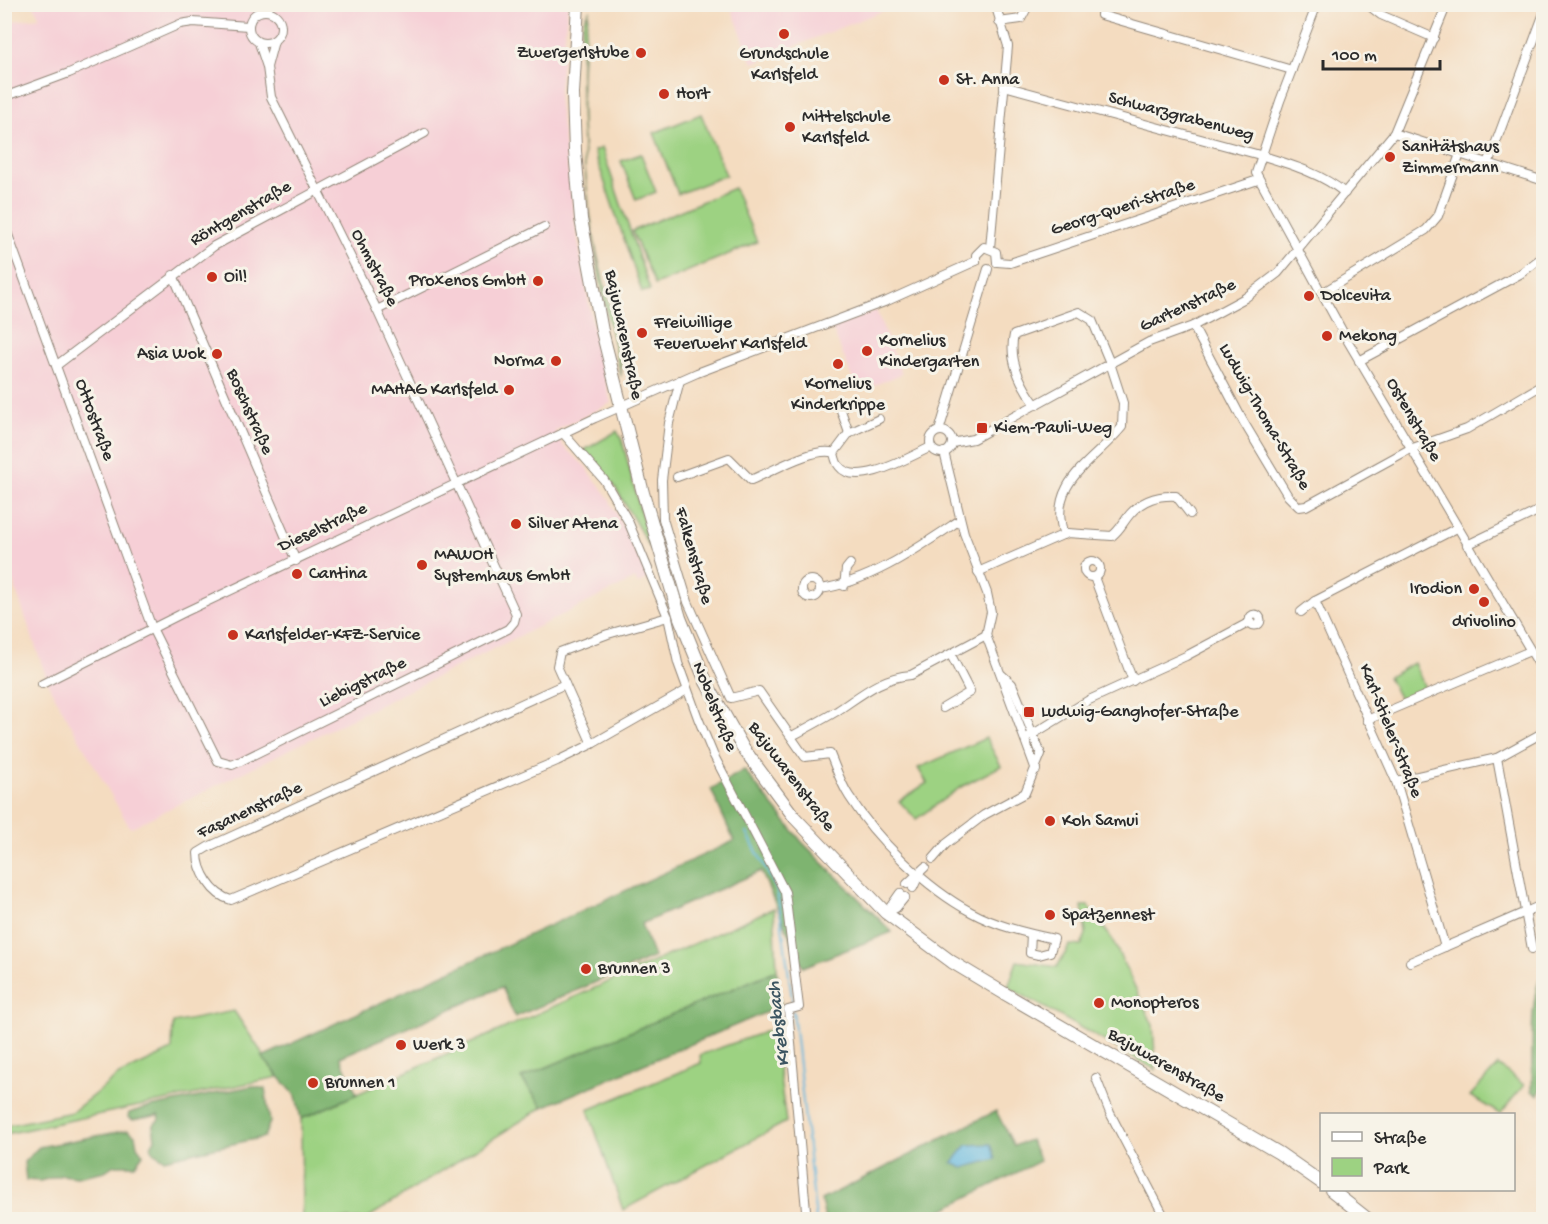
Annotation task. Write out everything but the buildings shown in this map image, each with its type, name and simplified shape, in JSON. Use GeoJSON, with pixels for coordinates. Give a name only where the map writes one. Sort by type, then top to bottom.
{"type":"FeatureCollection","features":[{"type":"Feature","properties":{"kind":"main road","name":"Bajuwarenstraße"},"geometry":{"type":"LineString","coordinates":[[578,4],[573,94],[581,219],[602,331],[660,555],[680,618],[706,682],[743,748],[795,818],[886,913],[952,962],[1279,1153],[1320,1182]]}},
{"type":"Feature","properties":{"kind":"main road"},"geometry":{"type":"LineString","coordinates":[[1332,1191],[1369,1220]]}},
{"type":"Feature","properties":{"kind":"street"},"geometry":{"type":"LineString","coordinates":[[990,248],[1008,46],[995,4]]}},
{"type":"Feature","properties":{"kind":"street"},"geometry":{"type":"LineString","coordinates":[[999,22],[1021,19],[1029,4]]}},
{"type":"Feature","properties":{"kind":"street"},"geometry":{"type":"LineString","coordinates":[[1102,4],[1101,15],[1292,70]]}},
{"type":"Feature","properties":{"kind":"street"},"geometry":{"type":"LineString","coordinates":[[1258,180],[1256,173],[1260,155],[1317,4]]}},
{"type":"Feature","properties":{"kind":"street","name":"Gartenstraße"},"geometry":{"type":"LineString","coordinates":[[951,443],[973,439],[1149,342],[1192,326],[1245,298],[1278,273],[1394,133],[1447,4]]}},
{"type":"Feature","properties":{"kind":"street"},"geometry":{"type":"LineString","coordinates":[[1372,6],[1434,38]]}},
{"type":"Feature","properties":{"kind":"street"},"geometry":{"type":"LineString","coordinates":[[268,8],[280,22],[280,34],[274,41],[267,67],[259,43],[249,33],[248,26],[254,14],[268,8]]}},
{"type":"Feature","properties":{"kind":"street"},"geometry":{"type":"LineString","coordinates":[[1489,161],[1544,13]]}},
{"type":"Feature","properties":{"kind":"street"},"geometry":{"type":"LineString","coordinates":[[4,97],[69,73],[180,24],[193,22],[248,26]]}},
{"type":"Feature","properties":{"kind":"street"},"geometry":{"type":"LineString","coordinates":[[259,43],[274,41]]}},
{"type":"Feature","properties":{"kind":"street","name":"Ohmstraße"},"geometry":{"type":"LineString","coordinates":[[267,67],[271,98],[377,310],[456,484]]}},
{"type":"Feature","properties":{"kind":"street","name":"Schwarzgrabenweg"},"geometry":{"type":"LineString","coordinates":[[1004,86],[1260,155],[1298,167],[1335,184],[1345,192]]}},
{"type":"Feature","properties":{"kind":"street","name":"Röntgenstraße"},"geometry":{"type":"LineString","coordinates":[[57,365],[214,246],[425,133]]}},
{"type":"Feature","properties":{"kind":"street"},"geometry":{"type":"LineString","coordinates":[[1394,133],[1489,161],[1544,181]]}},
{"type":"Feature","properties":{"kind":"street"},"geometry":{"type":"LineString","coordinates":[[1322,293],[1426,230],[1438,216],[1460,154]]}},
{"type":"Feature","properties":{"kind":"street","name":"Ostenstraße"},"geometry":{"type":"LineString","coordinates":[[1258,180],[1410,449],[1544,673]]}},
{"type":"Feature","properties":{"kind":"street","name":"Georg-Queri-Straße"},"geometry":{"type":"LineString","coordinates":[[997,262],[1010,262],[1258,180]]}},
{"type":"Feature","properties":{"kind":"street","name":"Ottostraße"},"geometry":{"type":"LineString","coordinates":[[4,224],[152,628]]}},
{"type":"Feature","properties":{"kind":"street"},"geometry":{"type":"LineString","coordinates":[[377,310],[544,227]]}},
{"type":"Feature","properties":{"kind":"street"},"geometry":{"type":"LineString","coordinates":[[944,452],[936,452],[931,447],[930,437],[939,431],[988,269],[997,262],[996,252],[990,248],[979,250],[976,261],[979,266],[988,269]]}},
{"type":"Feature","properties":{"kind":"street"},"geometry":{"type":"LineString","coordinates":[[1359,361],[1520,274],[1544,256]]}},
{"type":"Feature","properties":{"kind":"street"},"geometry":{"type":"LineString","coordinates":[[621,408],[680,380],[887,301],[976,261]]}},
{"type":"Feature","properties":{"kind":"street","name":"Boschstraße"},"geometry":{"type":"LineString","coordinates":[[173,275],[296,561]]}},
{"type":"Feature","properties":{"kind":"street"},"geometry":{"type":"LineString","coordinates":[[1036,405],[1027,393],[1010,351],[1014,335],[1078,312],[1092,320],[1110,363],[1123,404],[1122,427],[1082,464],[1063,494],[1059,520],[1064,535]]}},
{"type":"Feature","properties":{"kind":"street","name":"Ludwig-Thoma-Straße"},"geometry":{"type":"LineString","coordinates":[[1192,326],[1243,421],[1288,496],[1299,507],[1306,506],[1410,449]]}},
{"type":"Feature","properties":{"kind":"street","name":"Falkenstraße"},"geometry":{"type":"LineString","coordinates":[[680,380],[669,423],[669,478],[663,519],[675,561],[696,622],[731,698],[759,691],[792,736]]}},
{"type":"Feature","properties":{"kind":"street"},"geometry":{"type":"LineString","coordinates":[[1410,449],[1467,429],[1544,384]]}},
{"type":"Feature","properties":{"kind":"street"},"geometry":{"type":"LineString","coordinates":[[838,402],[849,432]]}},
{"type":"Feature","properties":{"kind":"street","name":"Dieselstraße"},"geometry":{"type":"LineString","coordinates":[[42,684],[152,628],[563,433],[621,408]]}},
{"type":"Feature","properties":{"kind":"street"},"geometry":{"type":"LineString","coordinates":[[834,453],[849,432],[879,419]]}},
{"type":"Feature","properties":{"kind":"street"},"geometry":{"type":"LineString","coordinates":[[939,431],[948,434],[951,443],[944,452]]}},
{"type":"Feature","properties":{"kind":"street","name":"Nobelstraße"},"geometry":{"type":"LineString","coordinates":[[563,433],[604,480],[639,543],[668,617],[687,690],[713,754],[785,892],[799,1007],[788,1010],[806,1210],[809,1220]]}},
{"type":"Feature","properties":{"kind":"street"},"geometry":{"type":"LineString","coordinates":[[834,453],[839,467],[849,474],[864,475],[931,447]]}},
{"type":"Feature","properties":{"kind":"street"},"geometry":{"type":"LineString","coordinates":[[669,478],[729,458],[751,480],[811,454],[825,450],[834,453]]}},
{"type":"Feature","properties":{"kind":"street"},"geometry":{"type":"LineString","coordinates":[[933,859],[957,834],[984,815],[1024,793],[1036,770],[1041,754],[1029,737],[1005,690],[1002,674],[986,635],[990,612],[960,520],[944,452]]}},
{"type":"Feature","properties":{"kind":"street","name":"Liebigstraße"},"geometry":{"type":"LineString","coordinates":[[152,628],[218,761],[232,765],[241,761],[473,648],[508,629],[514,622],[516,614],[456,484]]}},
{"type":"Feature","properties":{"kind":"street"},"geometry":{"type":"LineString","coordinates":[[978,572],[1064,535],[1112,536],[1121,529],[1130,514],[1156,495],[1176,496],[1190,514]]}},
{"type":"Feature","properties":{"kind":"street"},"geometry":{"type":"LineString","coordinates":[[1467,545],[1544,508]]}},
{"type":"Feature","properties":{"kind":"street"},"geometry":{"type":"LineString","coordinates":[[820,589],[844,586],[895,560],[960,520]]}},
{"type":"Feature","properties":{"kind":"street"},"geometry":{"type":"LineString","coordinates":[[1300,612],[1315,601],[1457,528]]}},
{"type":"Feature","properties":{"kind":"street"},"geometry":{"type":"LineString","coordinates":[[844,586],[846,569],[850,564]]}},
{"type":"Feature","properties":{"kind":"street"},"geometry":{"type":"LineString","coordinates":[[1094,577],[1132,681]]}},
{"type":"Feature","properties":{"kind":"street","name":"Karl-Stieler-Straße"},"geometry":{"type":"LineString","coordinates":[[1315,601],[1396,781],[1445,947]]}},
{"type":"Feature","properties":{"kind":"street"},"geometry":{"type":"LineString","coordinates":[[592,744],[557,666],[560,652],[608,634],[668,617]]}},
{"type":"Feature","properties":{"kind":"street"},"geometry":{"type":"LineString","coordinates":[[1029,737],[1089,700],[1250,622]]}},
{"type":"Feature","properties":{"kind":"street"},"geometry":{"type":"LineString","coordinates":[[986,635],[911,675],[898,676],[865,690],[836,711],[792,736],[805,758],[830,754],[848,795],[876,832],[919,875],[971,912],[1031,934]]}},
{"type":"Feature","properties":{"kind":"street"},"geometry":{"type":"LineString","coordinates":[[1368,720],[1530,651]]}},
{"type":"Feature","properties":{"kind":"street"},"geometry":{"type":"LineString","coordinates":[[943,708],[970,692],[951,655]]}},
{"type":"Feature","properties":{"kind":"street","name":"Fasanenstraße"},"geometry":{"type":"LineString","coordinates":[[565,684],[208,847],[198,853],[198,867],[217,893],[231,900],[592,744],[687,690]]}},
{"type":"Feature","properties":{"kind":"street"},"geometry":{"type":"LineString","coordinates":[[1396,781],[1497,758],[1544,732]]}},
{"type":"Feature","properties":{"kind":"street"},"geometry":{"type":"LineString","coordinates":[[1497,758],[1532,949]]}},
{"type":"Feature","properties":{"kind":"street"},"geometry":{"type":"LineString","coordinates":[[910,886],[926,867]]}},
{"type":"Feature","properties":{"kind":"street"},"geometry":{"type":"LineString","coordinates":[[886,913],[896,908],[903,895]]}},
{"type":"Feature","properties":{"kind":"street"},"geometry":{"type":"LineString","coordinates":[[1410,962],[1544,904]]}},
{"type":"Feature","properties":{"kind":"street"},"geometry":{"type":"LineString","coordinates":[[1096,1078],[1110,1113],[1166,1220]]}},
{"type":"Feature","properties":{"kind":"shaded area"},"geometry":{"type":"Polygon","coordinates":[[[33,4],[568,5],[558,97],[575,222],[595,339],[611,403],[555,431],[563,446],[585,466],[608,497],[649,578],[638,584],[635,579],[130,828],[50,688],[5,559],[4,22],[40,18],[33,4]]]}},
{"type":"Feature","properties":{"kind":"shaded area","name":"Grundschule Karlsfeld"},"geometry":{"type":"Polygon","coordinates":[[[730,5],[897,5],[753,63],[730,5]]]}},
{"type":"Feature","properties":{"kind":"shaded area","name":"Kornelius Kindergarten"},"geometry":{"type":"Polygon","coordinates":[[[876,310],[902,374],[858,392],[832,328],[876,310]]]}},
{"type":"Feature","properties":{"kind":"green space"},"geometry":{"type":"Polygon","coordinates":[[[589,11],[582,67],[582,124],[581,37],[583,22],[589,11]]]}},
{"type":"Feature","properties":{"kind":"green space"},"geometry":{"type":"Polygon","coordinates":[[[701,114],[726,175],[678,194],[654,133],[701,114]]]}},
{"type":"Feature","properties":{"kind":"green space"},"geometry":{"type":"Polygon","coordinates":[[[602,148],[650,290],[642,292],[594,151],[602,148]]]}},
{"type":"Feature","properties":{"kind":"green space"},"geometry":{"type":"Polygon","coordinates":[[[641,154],[656,192],[636,200],[621,161],[641,154]]]}},
{"type":"Feature","properties":{"kind":"green space"},"geometry":{"type":"Polygon","coordinates":[[[584,160],[595,245],[616,334],[621,375],[597,260],[586,183],[584,160]]]}},
{"type":"Feature","properties":{"kind":"green space"},"geometry":{"type":"Polygon","coordinates":[[[734,188],[757,242],[655,285],[632,231],[734,188]]]}},
{"type":"Feature","properties":{"kind":"green space"},"geometry":{"type":"Polygon","coordinates":[[[617,431],[622,440],[650,548],[614,485],[583,451],[617,431]]]}},
{"type":"Feature","properties":{"kind":"green space"},"geometry":{"type":"Polygon","coordinates":[[[1414,663],[1426,690],[1401,701],[1388,677],[1414,663]]]}},
{"type":"Feature","properties":{"kind":"green space"},"geometry":{"type":"Polygon","coordinates":[[[986,738],[1001,766],[961,787],[916,819],[899,801],[927,783],[918,768],[986,738]]]}},
{"type":"Feature","properties":{"kind":"green space"},"geometry":{"type":"Polygon","coordinates":[[[744,770],[802,842],[892,932],[803,967],[761,871],[641,924],[654,957],[515,1017],[502,987],[340,1057],[357,1094],[301,1119],[296,1096],[262,1057],[734,841],[711,789],[744,770]]]}},
{"type":"Feature","properties":{"kind":"green space"},"geometry":{"type":"Polygon","coordinates":[[[1082,906],[1088,906],[1112,939],[1153,1025],[1156,1070],[1008,987],[1017,961],[1057,967],[1070,945],[1081,946],[1086,934],[1082,906]]]}},
{"type":"Feature","properties":{"kind":"green space"},"geometry":{"type":"Polygon","coordinates":[[[774,908],[777,970],[521,1078],[543,1107],[366,1219],[302,1219],[301,1119],[774,908]]]}},
{"type":"Feature","properties":{"kind":"green space"},"geometry":{"type":"Polygon","coordinates":[[[777,970],[781,1006],[543,1107],[521,1078],[777,970]]]}},
{"type":"Feature","properties":{"kind":"green space"},"geometry":{"type":"Polygon","coordinates":[[[1543,975],[1543,1088],[1538,1095],[1532,1091],[1532,1030],[1535,996],[1538,983],[1543,975]]]}},
{"type":"Feature","properties":{"kind":"green space"},"geometry":{"type":"Polygon","coordinates":[[[234,1011],[278,1077],[5,1134],[4,1126],[72,1112],[119,1075],[172,1050],[173,1023],[234,1011]]]}},
{"type":"Feature","properties":{"kind":"green space"},"geometry":{"type":"Polygon","coordinates":[[[770,1030],[776,1050],[786,1122],[623,1210],[588,1110],[701,1063],[700,1055],[770,1030]]]}},
{"type":"Feature","properties":{"kind":"green space"},"geometry":{"type":"Polygon","coordinates":[[[1498,1065],[1524,1085],[1501,1113],[1470,1096],[1498,1065]]]}},
{"type":"Feature","properties":{"kind":"green space"},"geometry":{"type":"Polygon","coordinates":[[[252,1086],[265,1089],[270,1122],[264,1137],[164,1159],[153,1152],[151,1146],[155,1139],[153,1125],[160,1119],[159,1115],[133,1120],[128,1117],[129,1113],[141,1109],[252,1086]]]}},
{"type":"Feature","properties":{"kind":"green space"},"geometry":{"type":"Polygon","coordinates":[[[996,1111],[1014,1146],[1030,1140],[1040,1161],[924,1219],[825,1219],[821,1200],[996,1111]]]}},
{"type":"Feature","properties":{"kind":"green space"},"geometry":{"type":"Polygon","coordinates":[[[128,1130],[135,1135],[137,1146],[143,1154],[135,1165],[114,1165],[105,1171],[77,1177],[62,1175],[40,1181],[26,1180],[24,1162],[39,1147],[128,1130]]]}},
{"type":"Feature","properties":{"kind":"water"},"geometry":{"type":"Polygon","coordinates":[[[991,1144],[996,1159],[963,1168],[952,1163],[967,1145],[991,1144]]]}},
{"type":"Feature","properties":{"kind":"waterway","name":"Krebsbach"},"geometry":{"type":"LineString","coordinates":[[747,833],[777,890],[793,1005]]}},
{"type":"Feature","properties":{"kind":"waterway","name":"Krebsbach"},"geometry":{"type":"LineString","coordinates":[[793,1011],[816,1220]]}},
{"type":"Feature","properties":{"kind":"place","name":"Grundschule Karlsfeld"},"geometry":{"type":"Point","coordinates":[784,34]}},
{"type":"Feature","properties":{"kind":"place","name":"Zwergerlstube"},"geometry":{"type":"Point","coordinates":[641,53]}},
{"type":"Feature","properties":{"kind":"place","name":"St. Anna"},"geometry":{"type":"Point","coordinates":[944,80]}},
{"type":"Feature","properties":{"kind":"place","name":"Hort"},"geometry":{"type":"Point","coordinates":[664,94]}},
{"type":"Feature","properties":{"kind":"place","name":"Mittelschule Karlsfeld"},"geometry":{"type":"Point","coordinates":[790,127]}},
{"type":"Feature","properties":{"kind":"place","name":"Sanitätshaus Zimmermann"},"geometry":{"type":"Point","coordinates":[1390,157]}},
{"type":"Feature","properties":{"kind":"place","name":"Oil!"},"geometry":{"type":"Point","coordinates":[212,277]}},
{"type":"Feature","properties":{"kind":"place","name":"Proxenos GmbH"},"geometry":{"type":"Point","coordinates":[538,281]}},
{"type":"Feature","properties":{"kind":"place","name":"Dolcevita"},"geometry":{"type":"Point","coordinates":[1309,296]}},
{"type":"Feature","properties":{"kind":"place","name":"Freiwillige Feuerwehr Karlsfeld"},"geometry":{"type":"Point","coordinates":[642,333]}},
{"type":"Feature","properties":{"kind":"place","name":"Mekong"},"geometry":{"type":"Point","coordinates":[1327,336]}},
{"type":"Feature","properties":{"kind":"place","name":"Kornelius Kindergarten"},"geometry":{"type":"Point","coordinates":[867,351]}},
{"type":"Feature","properties":{"kind":"place","name":"Asia Wok"},"geometry":{"type":"Point","coordinates":[217,354]}},
{"type":"Feature","properties":{"kind":"place","name":"Norma"},"geometry":{"type":"Point","coordinates":[556,361]}},
{"type":"Feature","properties":{"kind":"place","name":"Kornelius Kinderkrippe"},"geometry":{"type":"Point","coordinates":[838,364]}},
{"type":"Feature","properties":{"kind":"place","name":"MAHAG Karlsfeld"},"geometry":{"type":"Point","coordinates":[509,390]}},
{"type":"Feature","properties":{"kind":"place","name":"Kiem-Pauli-Weg"},"geometry":{"type":"Point","coordinates":[982,428]}},
{"type":"Feature","properties":{"kind":"place","name":"Silver Atena"},"geometry":{"type":"Point","coordinates":[516,524]}},
{"type":"Feature","properties":{"kind":"place","name":"MAWOH Systemhaus GmbH"},"geometry":{"type":"Point","coordinates":[422,565]}},
{"type":"Feature","properties":{"kind":"place","name":"Cantina"},"geometry":{"type":"Point","coordinates":[297,574]}},
{"type":"Feature","properties":{"kind":"place","name":"Irodion"},"geometry":{"type":"Point","coordinates":[1474,589]}},
{"type":"Feature","properties":{"kind":"place","name":"drivolino"},"geometry":{"type":"Point","coordinates":[1484,602]}},
{"type":"Feature","properties":{"kind":"place","name":"Karlsfelder-KFZ-Service"},"geometry":{"type":"Point","coordinates":[233,635]}},
{"type":"Feature","properties":{"kind":"place","name":"Ludwig-Ganghofer-Straße"},"geometry":{"type":"Point","coordinates":[1029,712]}},
{"type":"Feature","properties":{"kind":"place","name":"Koh Samui"},"geometry":{"type":"Point","coordinates":[1050,821]}},
{"type":"Feature","properties":{"kind":"place","name":"Spatzennest"},"geometry":{"type":"Point","coordinates":[1050,915]}},
{"type":"Feature","properties":{"kind":"place","name":"Brunnen 3"},"geometry":{"type":"Point","coordinates":[586,969]}},
{"type":"Feature","properties":{"kind":"place","name":"Monopteros"},"geometry":{"type":"Point","coordinates":[1099,1003]}},
{"type":"Feature","properties":{"kind":"place","name":"Werk 3"},"geometry":{"type":"Point","coordinates":[401,1045]}},
{"type":"Feature","properties":{"kind":"place","name":"Brunnen 1"},"geometry":{"type":"Point","coordinates":[313,1083]}}]}
